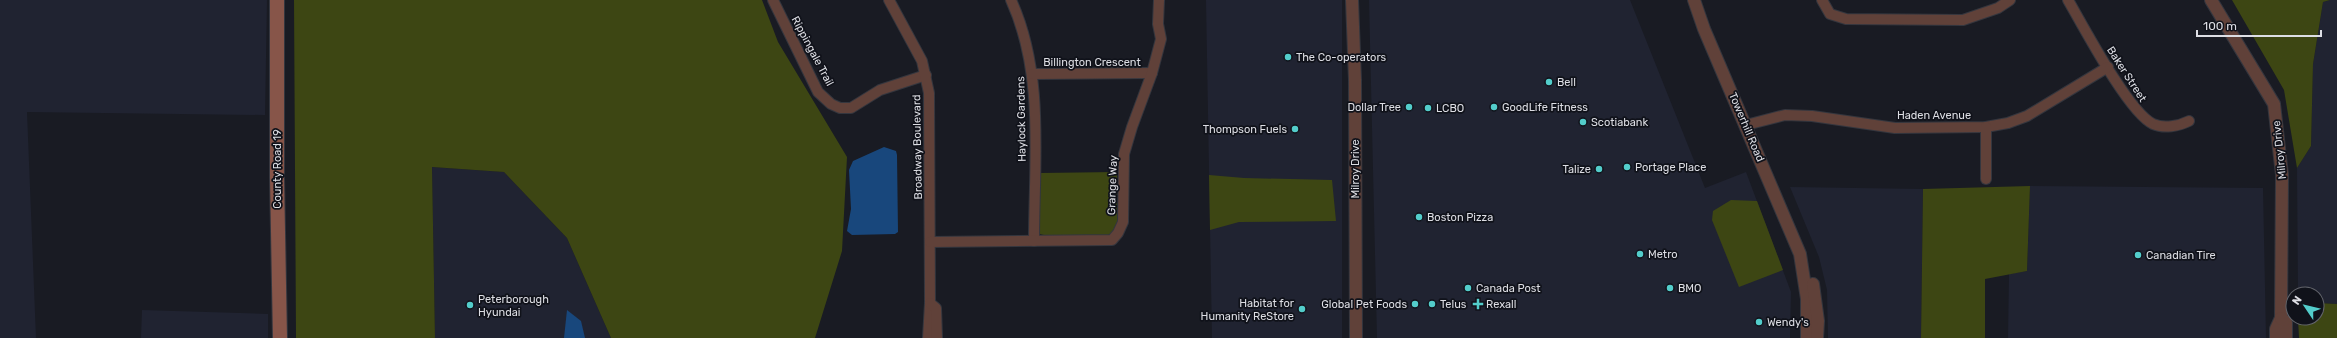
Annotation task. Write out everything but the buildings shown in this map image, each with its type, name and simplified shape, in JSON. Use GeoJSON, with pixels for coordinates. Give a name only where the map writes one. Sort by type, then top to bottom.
{"type":"FeatureCollection","features":[{"type":"Feature","properties":{"kind":"main road","name":"County Road 19"},"geometry":{"type":"LineString","coordinates":[[277,0],[277,178],[280,338]]}},
{"type":"Feature","properties":{"kind":"street","name":"Rippingale Trail"},"geometry":{"type":"LineString","coordinates":[[773,0],[818,92],[831,104],[840,108],[851,108],[880,90],[926,75]]}},
{"type":"Feature","properties":{"kind":"street","name":"Broadway Boulevard"},"geometry":{"type":"LineString","coordinates":[[889,0],[922,61],[929,93],[930,303],[928,338]]}},
{"type":"Feature","properties":{"kind":"street","name":"Haylock Gardens"},"geometry":{"type":"LineString","coordinates":[[1011,0],[1022,23],[1033,74],[1034,241]]}},
{"type":"Feature","properties":{"kind":"street","name":"Grange Way"},"geometry":{"type":"LineString","coordinates":[[930,242],[1112,240],[1124,222],[1124,154],[1132,127],[1152,73],[1161,39],[1158,24],[1159,0]]}},
{"type":"Feature","properties":{"kind":"street","name":"Milroy Drive"},"geometry":{"type":"LineString","coordinates":[[1352,0],[1355,88],[1356,338]]}},
{"type":"Feature","properties":{"kind":"street","name":"Towerhill Road"},"geometry":{"type":"LineString","coordinates":[[1694,0],[1704,29],[1800,254],[1807,299],[1807,338]]}},
{"type":"Feature","properties":{"kind":"street"},"geometry":{"type":"LineString","coordinates":[[1822,0],[1830,14],[1846,19],[1963,20],[1998,8],[2010,0]]}},
{"type":"Feature","properties":{"kind":"street","name":"Baker Street"},"geometry":{"type":"LineString","coordinates":[[2068,0],[2135,109],[2153,124],[2164,127],[2183,124],[2189,121]]}},
{"type":"Feature","properties":{"kind":"street","name":"Milroy Drive"},"geometry":{"type":"LineString","coordinates":[[2211,0],[2274,104],[2282,176],[2281,318],[2276,329],[2276,338]]}},
{"type":"Feature","properties":{"kind":"street","name":"Haden Avenue"},"geometry":{"type":"LineString","coordinates":[[1746,125],[1785,115],[1812,116],[1895,128],[1986,127],[2008,123],[2027,116],[2108,67]]}},
{"type":"Feature","properties":{"kind":"street","name":"Billington Crescent"},"geometry":{"type":"LineString","coordinates":[[1033,74],[1152,73]]}},
{"type":"Feature","properties":{"kind":"street"},"geometry":{"type":"LineString","coordinates":[[1986,127],[1986,179]]}},
{"type":"Feature","properties":{"kind":"street","name":"Towerhill Road"},"geometry":{"type":"LineString","coordinates":[[1800,254],[1810,265],[1818,321],[1817,338]]}},
{"type":"Feature","properties":{"kind":"street","name":"Broadway Boulevard"},"geometry":{"type":"LineString","coordinates":[[930,303],[936,308],[937,338]]}},
{"type":"Feature","properties":{"kind":"street","name":"Milroy Drive"},"geometry":{"type":"LineString","coordinates":[[2281,318],[2286,322],[2286,338]]}},
{"type":"Feature","properties":{"kind":"shaded area"},"geometry":{"type":"Polygon","coordinates":[[[0,0],[267,0],[265,115],[27,112],[36,338],[0,338],[0,0]]]}},
{"type":"Feature","properties":{"kind":"shaded area"},"geometry":{"type":"Polygon","coordinates":[[[1206,0],[1342,0],[1342,338],[1212,338],[1206,0]]]}},
{"type":"Feature","properties":{"kind":"shaded area"},"geometry":{"type":"Polygon","coordinates":[[[1369,0],[1630,0],[1705,188],[1746,172],[1791,292],[1790,338],[1377,338],[1369,0]]]}},
{"type":"Feature","properties":{"kind":"shaded area"},"geometry":{"type":"Polygon","coordinates":[[[2337,0],[2337,304],[2325,303],[2325,286],[2298,286],[2297,168],[2311,146],[2313,64],[2323,2],[2337,0]]]}},
{"type":"Feature","properties":{"kind":"shaded area"},"geometry":{"type":"Polygon","coordinates":[[[432,167],[504,172],[567,238],[611,338],[435,338],[432,167]]]}},
{"type":"Feature","properties":{"kind":"shaded area"},"geometry":{"type":"Polygon","coordinates":[[[2030,186],[2263,188],[2266,338],[2008,338],[2009,274],[2027,271],[2030,186]]]}},
{"type":"Feature","properties":{"kind":"shaded area"},"geometry":{"type":"Polygon","coordinates":[[[1790,187],[1923,189],[1921,338],[1828,338],[1827,290],[1819,257],[1790,187]]]}},
{"type":"Feature","properties":{"kind":"shaded area"},"geometry":{"type":"Polygon","coordinates":[[[142,310],[268,314],[268,338],[141,338],[142,310]]]}},
{"type":"Feature","properties":{"kind":"green space"},"geometry":{"type":"Polygon","coordinates":[[[294,0],[762,0],[778,42],[847,157],[842,251],[815,338],[611,338],[567,238],[504,172],[432,167],[435,338],[296,338],[294,0]]]}},
{"type":"Feature","properties":{"kind":"green space"},"geometry":{"type":"Polygon","coordinates":[[[2232,0],[2330,0],[2323,2],[2313,64],[2311,146],[2297,168],[2284,90],[2232,0]]]}},
{"type":"Feature","properties":{"kind":"green space"},"geometry":{"type":"Polygon","coordinates":[[[1117,172],[1117,224],[1115,233],[1088,238],[1057,237],[1040,234],[1040,173],[1117,172]]]}},
{"type":"Feature","properties":{"kind":"green space"},"geometry":{"type":"Polygon","coordinates":[[[1209,175],[1244,178],[1332,180],[1336,221],[1239,222],[1210,230],[1209,175]]]}},
{"type":"Feature","properties":{"kind":"green space"},"geometry":{"type":"Polygon","coordinates":[[[2030,186],[2027,271],[1985,279],[1985,338],[1921,338],[1923,189],[2030,186]]]}},
{"type":"Feature","properties":{"kind":"green space"},"geometry":{"type":"Polygon","coordinates":[[[1731,200],[1757,201],[1783,270],[1739,287],[1712,220],[1713,211],[1731,200]]]}},
{"type":"Feature","properties":{"kind":"green space"},"geometry":{"type":"Polygon","coordinates":[[[2325,303],[2337,304],[2337,338],[2299,338],[2298,326],[2325,326],[2325,303]]]}},
{"type":"Feature","properties":{"kind":"water"},"geometry":{"type":"Polygon","coordinates":[[[884,147],[896,151],[897,155],[898,232],[895,234],[852,235],[847,231],[851,209],[849,170],[853,161],[884,147]]]}},
{"type":"Feature","properties":{"kind":"water"},"geometry":{"type":"Polygon","coordinates":[[[567,310],[581,321],[585,338],[564,338],[567,310]]]}},
{"type":"Feature","properties":{"kind":"place","name":"The Co-operators"},"geometry":{"type":"Point","coordinates":[1288,57]}},
{"type":"Feature","properties":{"kind":"place","name":"Bell"},"geometry":{"type":"Point","coordinates":[1549,82]}},
{"type":"Feature","properties":{"kind":"place","name":"Dollar Tree"},"geometry":{"type":"Point","coordinates":[1409,107]}},
{"type":"Feature","properties":{"kind":"place","name":"GoodLife Fitness"},"geometry":{"type":"Point","coordinates":[1494,107]}},
{"type":"Feature","properties":{"kind":"place","name":"LCBO"},"geometry":{"type":"Point","coordinates":[1428,108]}},
{"type":"Feature","properties":{"kind":"place","name":"Scotiabank"},"geometry":{"type":"Point","coordinates":[1583,122]}},
{"type":"Feature","properties":{"kind":"place","name":"Thompson Fuels"},"geometry":{"type":"Point","coordinates":[1295,129]}},
{"type":"Feature","properties":{"kind":"place","name":"Portage Place"},"geometry":{"type":"Point","coordinates":[1627,167]}},
{"type":"Feature","properties":{"kind":"place","name":"Talize"},"geometry":{"type":"Point","coordinates":[1599,169]}},
{"type":"Feature","properties":{"kind":"place","name":"Boston Pizza"},"geometry":{"type":"Point","coordinates":[1419,217]}},
{"type":"Feature","properties":{"kind":"place","name":"Metro"},"geometry":{"type":"Point","coordinates":[1640,254]}},
{"type":"Feature","properties":{"kind":"place","name":"Canadian Tire"},"geometry":{"type":"Point","coordinates":[2138,255]}},
{"type":"Feature","properties":{"kind":"place","name":"Canada Post"},"geometry":{"type":"Point","coordinates":[1468,288]}},
{"type":"Feature","properties":{"kind":"place","name":"BMO"},"geometry":{"type":"Point","coordinates":[1670,288]}},
{"type":"Feature","properties":{"kind":"place","name":"Global Pet Foods"},"geometry":{"type":"Point","coordinates":[1415,304]}},
{"type":"Feature","properties":{"kind":"place","name":"Telus"},"geometry":{"type":"Point","coordinates":[1432,304]}},
{"type":"Feature","properties":{"kind":"place","name":"Rexall"},"geometry":{"type":"Point","coordinates":[1478,304]}},
{"type":"Feature","properties":{"kind":"place","name":"Peterborough Hyundai"},"geometry":{"type":"Point","coordinates":[470,305]}},
{"type":"Feature","properties":{"kind":"place","name":"Habitat for Humanity ReStore"},"geometry":{"type":"Point","coordinates":[1302,309]}},
{"type":"Feature","properties":{"kind":"place","name":"Wendy's"},"geometry":{"type":"Point","coordinates":[1759,322]}}]}
